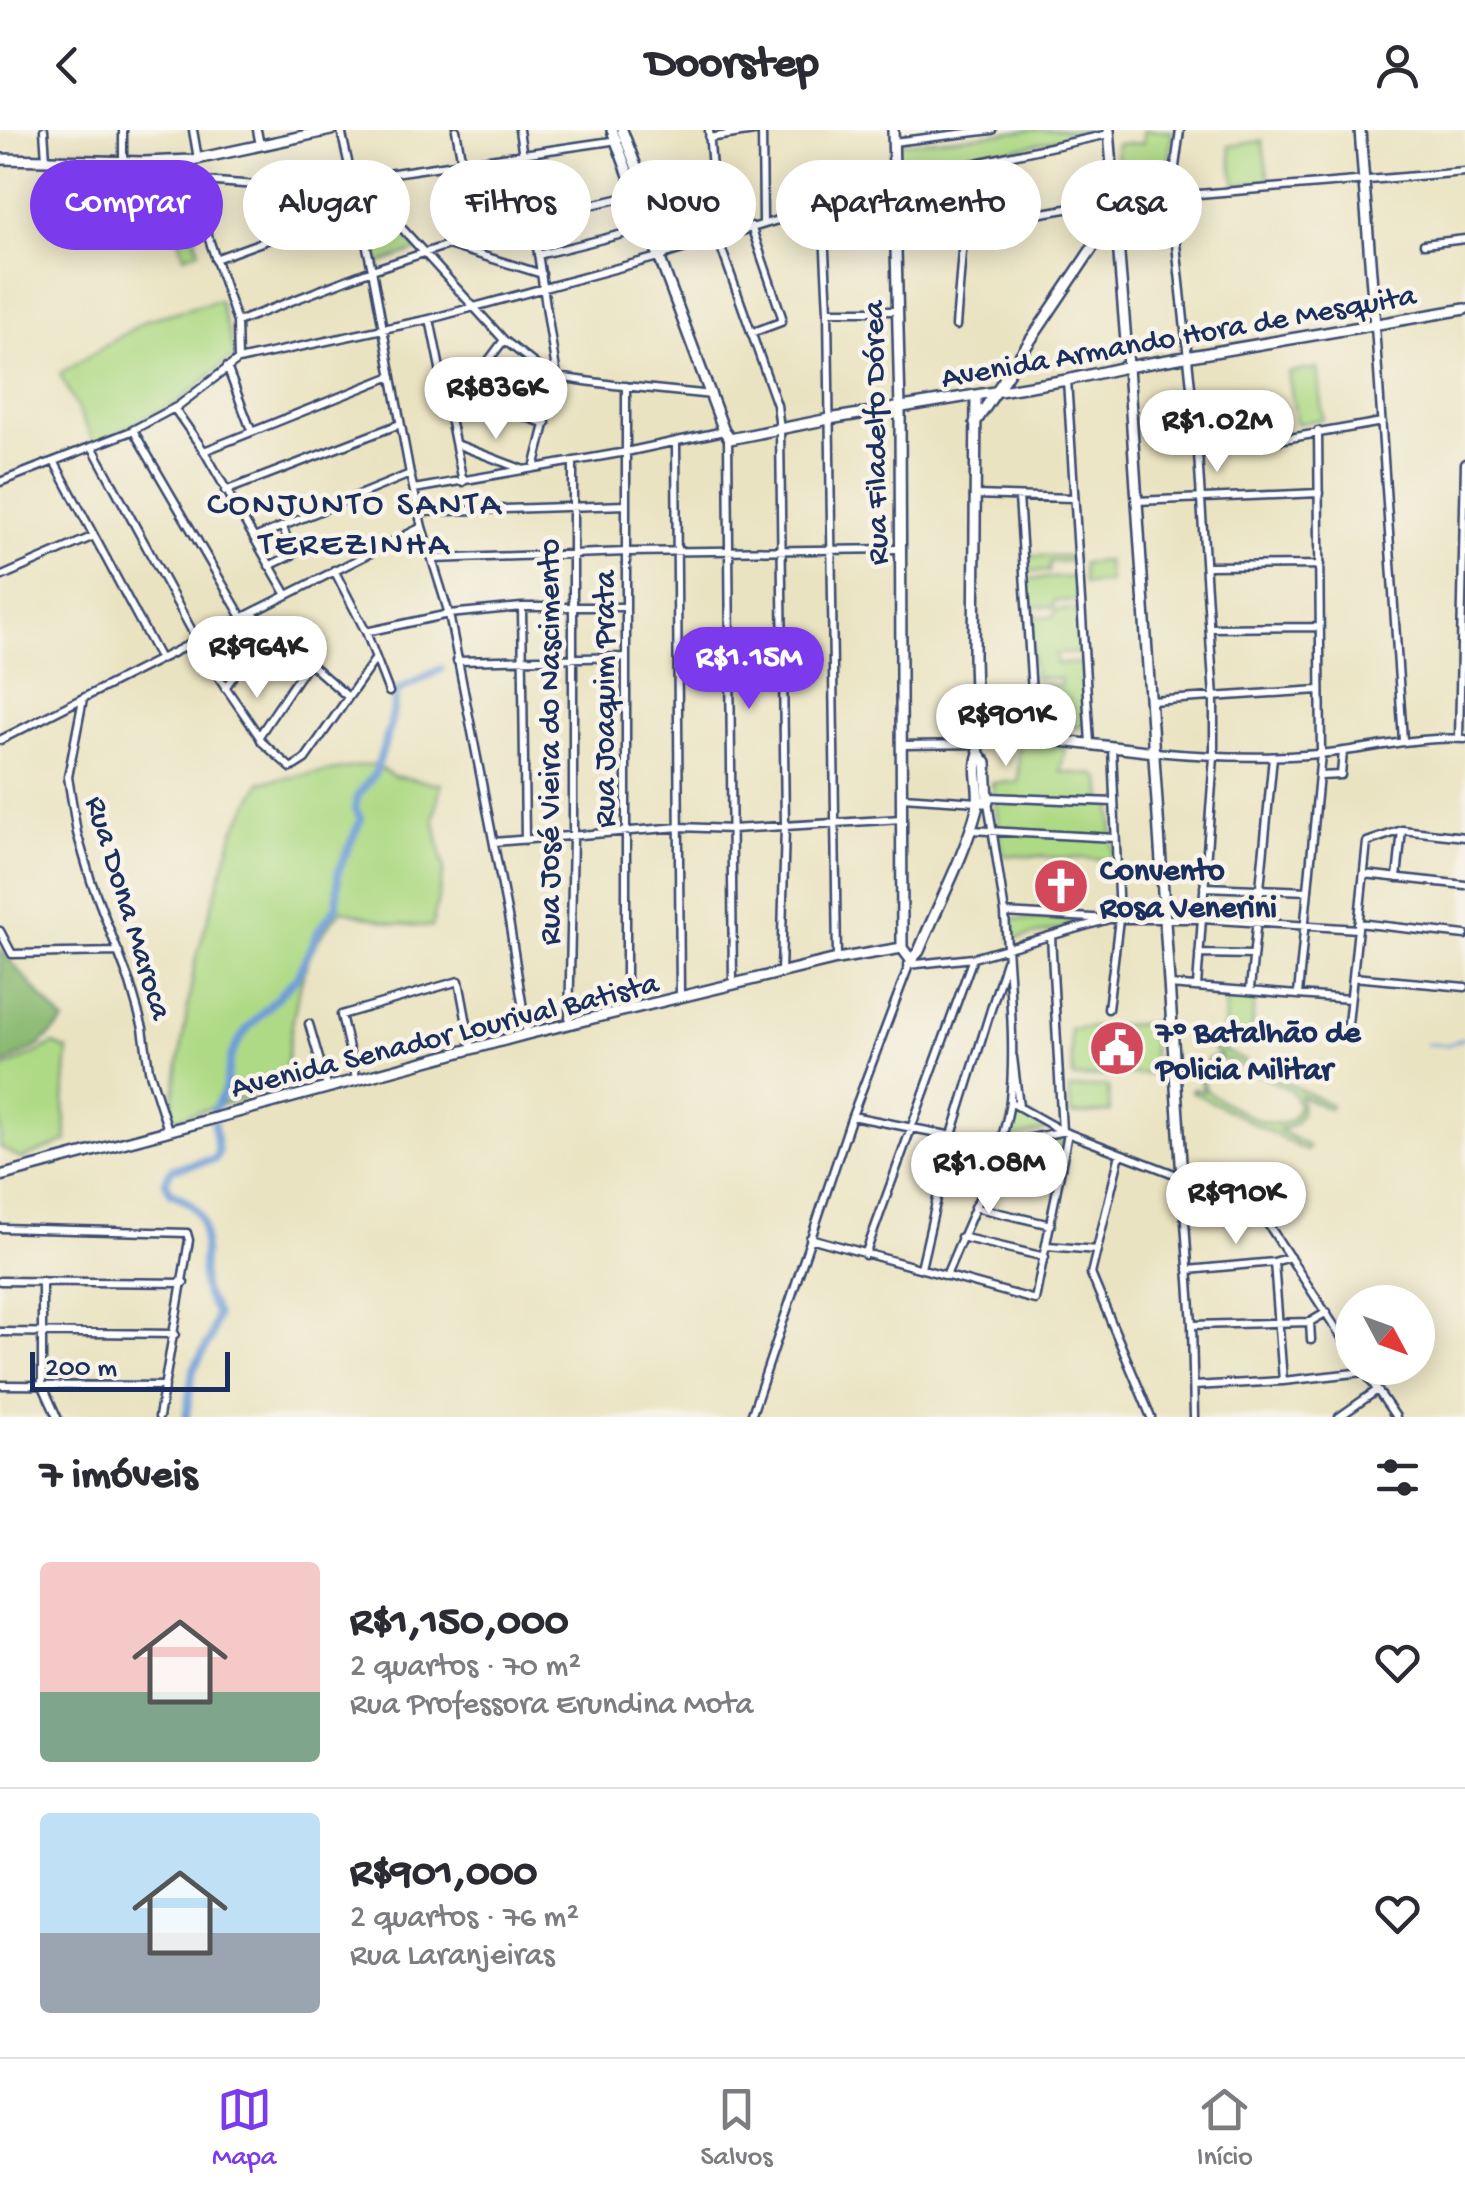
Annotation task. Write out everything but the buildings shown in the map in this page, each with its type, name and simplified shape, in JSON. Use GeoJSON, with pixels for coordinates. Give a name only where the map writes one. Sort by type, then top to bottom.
{"type":"FeatureCollection","features":[{"type":"Feature","properties":{"kind":"street"},"geometry":{"type":"LineString","coordinates":[[44,130],[46,159]]}},
{"type":"Feature","properties":{"kind":"street"},"geometry":{"type":"LineString","coordinates":[[123,160],[124,130]]}},
{"type":"Feature","properties":{"kind":"street"},"geometry":{"type":"LineString","coordinates":[[193,130],[198,158]]}},
{"type":"Feature","properties":{"kind":"street"},"geometry":{"type":"LineString","coordinates":[[257,130],[260,145]]}},
{"type":"Feature","properties":{"kind":"street"},"geometry":{"type":"LineString","coordinates":[[185,160],[331,130]]}},
{"type":"Feature","properties":{"kind":"street"},"geometry":{"type":"LineString","coordinates":[[341,130],[350,160]]}},
{"type":"Feature","properties":{"kind":"street"},"geometry":{"type":"LineString","coordinates":[[456,130],[462,160]]}},
{"type":"Feature","properties":{"kind":"street"},"geometry":{"type":"LineString","coordinates":[[520,130],[524,160]]}},
{"type":"Feature","properties":{"kind":"street"},"geometry":{"type":"LineString","coordinates":[[711,160],[709,134],[761,130],[763,222]]}},
{"type":"Feature","properties":{"kind":"street","name":"Rua Filadelfo Dórea"},"geometry":{"type":"LineString","coordinates":[[892,160],[893,130]]}},
{"type":"Feature","properties":{"kind":"street"},"geometry":{"type":"LineString","coordinates":[[892,142],[992,130]]}},
{"type":"Feature","properties":{"kind":"street"},"geometry":{"type":"LineString","coordinates":[[1176,160],[1180,130]]}},
{"type":"Feature","properties":{"kind":"street"},"geometry":{"type":"LineString","coordinates":[[1360,130],[1403,740]]}},
{"type":"Feature","properties":{"kind":"street"},"geometry":{"type":"LineString","coordinates":[[994,160],[1105,131],[1109,160]]}},
{"type":"Feature","properties":{"kind":"street"},"geometry":{"type":"LineString","coordinates":[[479,160],[619,135],[628,160]]}},
{"type":"Feature","properties":{"kind":"street"},"geometry":{"type":"LineString","coordinates":[[0,159],[84,160]]}},
{"type":"Feature","properties":{"kind":"street"},"geometry":{"type":"LineString","coordinates":[[1202,194],[1465,172]]}},
{"type":"Feature","properties":{"kind":"street"},"geometry":{"type":"LineString","coordinates":[[756,224],[776,219]]}},
{"type":"Feature","properties":{"kind":"street"},"geometry":{"type":"LineString","coordinates":[[410,236],[504,340],[532,364],[557,377],[713,395]]}},
{"type":"Feature","properties":{"kind":"street"},"geometry":{"type":"LineString","coordinates":[[538,255],[611,237]]}},
{"type":"Feature","properties":{"kind":"street"},"geometry":{"type":"LineString","coordinates":[[1424,244],[1465,239]]}},
{"type":"Feature","properties":{"kind":"street"},"geometry":{"type":"LineString","coordinates":[[751,334],[781,322],[782,316],[756,243]]}},
{"type":"Feature","properties":{"kind":"street"},"geometry":{"type":"LineString","coordinates":[[237,322],[424,251],[455,246],[542,274]]}},
{"type":"Feature","properties":{"kind":"street"},"geometry":{"type":"LineString","coordinates":[[215,259],[243,249]]}},
{"type":"Feature","properties":{"kind":"street"},"geometry":{"type":"LineString","coordinates":[[212,250],[237,322],[238,360]]}},
{"type":"Feature","properties":{"kind":"street"},"geometry":{"type":"LineString","coordinates":[[368,250],[410,474],[449,614],[528,1034]]}},
{"type":"Feature","properties":{"kind":"street"},"geometry":{"type":"LineString","coordinates":[[534,468],[557,377],[537,250]]}},
{"type":"Feature","properties":{"kind":"street"},"geometry":{"type":"LineString","coordinates":[[660,250],[726,435],[733,986]]}},
{"type":"Feature","properties":{"kind":"street"},"geometry":{"type":"LineString","coordinates":[[0,482],[133,430],[174,408],[238,360],[477,308],[678,250]]}},
{"type":"Feature","properties":{"kind":"street"},"geometry":{"type":"LineString","coordinates":[[722,250],[777,405],[780,429],[785,826],[781,974]]}},
{"type":"Feature","properties":{"kind":"street"},"geometry":{"type":"LineString","coordinates":[[825,250],[837,959]]}},
{"type":"Feature","properties":{"kind":"street","name":"Rua Filadelfo Dórea"},"geometry":{"type":"LineString","coordinates":[[895,250],[900,408],[902,948]]}},
{"type":"Feature","properties":{"kind":"street"},"geometry":{"type":"LineString","coordinates":[[956,326],[962,250]]}},
{"type":"Feature","properties":{"kind":"street"},"geometry":{"type":"LineString","coordinates":[[974,425],[1091,250]]}},
{"type":"Feature","properties":{"kind":"street"},"geometry":{"type":"LineString","coordinates":[[1118,250],[1155,752],[1192,1325],[1194,1417]]}},
{"type":"Feature","properties":{"kind":"street"},"geometry":{"type":"LineString","coordinates":[[1177,250],[1198,454],[1214,698],[1214,757],[1197,986]]}},
{"type":"Feature","properties":{"kind":"street","name":"Avenida Armando Hora de Mesquita"},"geometry":{"type":"LineString","coordinates":[[726,435],[976,396],[1465,309]]}},
{"type":"Feature","properties":{"kind":"street"},"geometry":{"type":"LineString","coordinates":[[828,311],[896,312]]}},
{"type":"Feature","properties":{"kind":"street"},"geometry":{"type":"LineString","coordinates":[[430,319],[463,482]]}},
{"type":"Feature","properties":{"kind":"street"},"geometry":{"type":"LineString","coordinates":[[504,340],[486,364],[482,401],[546,424]]}},
{"type":"Feature","properties":{"kind":"street"},"geometry":{"type":"LineString","coordinates":[[227,367],[251,430]]}},
{"type":"Feature","properties":{"kind":"street"},"geometry":{"type":"LineString","coordinates":[[204,451],[389,377]]}},
{"type":"Feature","properties":{"kind":"street"},"geometry":{"type":"LineString","coordinates":[[1067,380],[1090,744]]}},
{"type":"Feature","properties":{"kind":"street","name":"Rua Joaquim Prata"},"geometry":{"type":"LineString","coordinates":[[626,386],[626,1012]]}},
{"type":"Feature","properties":{"kind":"street"},"geometry":{"type":"LineString","coordinates":[[976,396],[976,759],[1006,913],[1012,1056],[1019,1107]]}},
{"type":"Feature","properties":{"kind":"street"},"geometry":{"type":"LineString","coordinates":[[174,408],[204,451],[286,595]]}},
{"type":"Feature","properties":{"kind":"street"},"geometry":{"type":"LineString","coordinates":[[1198,454],[1382,422]]}},
{"type":"Feature","properties":{"kind":"street"},"geometry":{"type":"LineString","coordinates":[[225,490],[400,424]]}},
{"type":"Feature","properties":{"kind":"street"},"geometry":{"type":"LineString","coordinates":[[133,430],[243,619]]}},
{"type":"Feature","properties":{"kind":"street"},"geometry":{"type":"LineString","coordinates":[[1298,994],[1321,754],[1318,431]]}},
{"type":"Feature","properties":{"kind":"street"},"geometry":{"type":"LineString","coordinates":[[414,488],[726,435]]}},
{"type":"Feature","properties":{"kind":"street"},"geometry":{"type":"LineString","coordinates":[[455,443],[525,470]]}},
{"type":"Feature","properties":{"kind":"street"},"geometry":{"type":"LineString","coordinates":[[676,443],[680,999]]}},
{"type":"Feature","properties":{"kind":"street"},"geometry":{"type":"LineString","coordinates":[[93,448],[225,688],[259,738],[288,766],[295,768],[305,759],[376,658]]}},
{"type":"Feature","properties":{"kind":"street","name":"Rua José Vieira do Nascimento"},"geometry":{"type":"LineString","coordinates":[[569,1024],[573,461]]}},
{"type":"Feature","properties":{"kind":"street"},"geometry":{"type":"LineString","coordinates":[[55,463],[160,659]]}},
{"type":"Feature","properties":{"kind":"street"},"geometry":{"type":"LineString","coordinates":[[976,730],[1214,757],[1321,754],[1403,740],[1462,738],[1465,463]]}},
{"type":"Feature","properties":{"kind":"street"},"geometry":{"type":"LineString","coordinates":[[254,538],[410,474]]}},
{"type":"Feature","properties":{"kind":"street"},"geometry":{"type":"LineString","coordinates":[[1137,502],[1319,493]]}},
{"type":"Feature","properties":{"kind":"street"},"geometry":{"type":"LineString","coordinates":[[974,495],[1073,498]]}},
{"type":"Feature","properties":{"kind":"street"},"geometry":{"type":"LineString","coordinates":[[1019,497],[1035,738]]}},
{"type":"Feature","properties":{"kind":"street"},"geometry":{"type":"LineString","coordinates":[[419,512],[626,505]]}},
{"type":"Feature","properties":{"kind":"street"},"geometry":{"type":"LineString","coordinates":[[270,566],[293,553],[283,527]]}},
{"type":"Feature","properties":{"kind":"street"},"geometry":{"type":"LineString","coordinates":[[0,740],[422,527]]}},
{"type":"Feature","properties":{"kind":"street"},"geometry":{"type":"LineString","coordinates":[[0,577],[94,536]]}},
{"type":"Feature","properties":{"kind":"street"},"geometry":{"type":"LineString","coordinates":[[433,559],[900,549]]}},
{"type":"Feature","properties":{"kind":"street"},"geometry":{"type":"LineString","coordinates":[[1207,566],[1320,565]]}},
{"type":"Feature","properties":{"kind":"street"},"geometry":{"type":"LineString","coordinates":[[334,570],[366,632],[387,680],[388,692]]}},
{"type":"Feature","properties":{"kind":"street"},"geometry":{"type":"LineString","coordinates":[[366,632],[449,614],[522,607],[626,607]]}},
{"type":"Feature","properties":{"kind":"street"},"geometry":{"type":"LineString","coordinates":[[522,607],[524,840]]}},
{"type":"Feature","properties":{"kind":"street"},"geometry":{"type":"LineString","coordinates":[[253,614],[348,696]]}},
{"type":"Feature","properties":{"kind":"street"},"geometry":{"type":"LineString","coordinates":[[225,688],[266,628]]}},
{"type":"Feature","properties":{"kind":"street"},"geometry":{"type":"LineString","coordinates":[[1210,628],[1319,628]]}},
{"type":"Feature","properties":{"kind":"street"},"geometry":{"type":"LineString","coordinates":[[458,662],[625,657]]}},
{"type":"Feature","properties":{"kind":"street"},"geometry":{"type":"LineString","coordinates":[[259,738],[308,662]]}},
{"type":"Feature","properties":{"kind":"street"},"geometry":{"type":"LineString","coordinates":[[1151,700],[1319,690]]}},
{"type":"Feature","properties":{"kind":"street","name":"Rua Dona Maroca"},"geometry":{"type":"LineString","coordinates":[[83,698],[71,749],[69,789],[91,881],[130,982],[149,1070],[168,1130]]}},
{"type":"Feature","properties":{"kind":"street"},"geometry":{"type":"LineString","coordinates":[[903,745],[979,749]]}},
{"type":"Feature","properties":{"kind":"street"},"geometry":{"type":"LineString","coordinates":[[1108,1010],[1120,919],[1112,747]]}},
{"type":"Feature","properties":{"kind":"street"},"geometry":{"type":"LineString","coordinates":[[1320,776],[1341,775],[1343,751]]}},
{"type":"Feature","properties":{"kind":"street"},"geometry":{"type":"LineString","coordinates":[[1250,989],[1273,757]]}},
{"type":"Feature","properties":{"kind":"street"},"geometry":{"type":"LineString","coordinates":[[902,797],[1114,802]]}},
{"type":"Feature","properties":{"kind":"street"},"geometry":{"type":"LineString","coordinates":[[751,1417],[852,1116],[909,962],[919,950],[985,800]]}},
{"type":"Feature","properties":{"kind":"street"},"geometry":{"type":"LineString","coordinates":[[494,842],[680,827],[903,819]]}},
{"type":"Feature","properties":{"kind":"street"},"geometry":{"type":"LineString","coordinates":[[971,830],[1115,838]]}},
{"type":"Feature","properties":{"kind":"street"},"geometry":{"type":"LineString","coordinates":[[1398,878],[1402,830]]}},
{"type":"Feature","properties":{"kind":"street"},"geometry":{"type":"LineString","coordinates":[[1348,1024],[1367,842],[1402,830],[1465,836]]}},
{"type":"Feature","properties":{"kind":"street"},"geometry":{"type":"LineString","coordinates":[[1364,874],[1465,886]]}},
{"type":"Feature","properties":{"kind":"street"},"geometry":{"type":"LineString","coordinates":[[1204,887],[1308,892]]}},
{"type":"Feature","properties":{"kind":"street"},"geometry":{"type":"LineString","coordinates":[[1006,913],[1358,926],[1465,936]]}},
{"type":"Feature","properties":{"kind":"street"},"geometry":{"type":"LineString","coordinates":[[909,962],[1007,954],[1109,919]]}},
{"type":"Feature","properties":{"kind":"street"},"geometry":{"type":"LineString","coordinates":[[0,932],[12,954],[119,952]]}},
{"type":"Feature","properties":{"kind":"street"},"geometry":{"type":"LineString","coordinates":[[810,1238],[1034,1300],[1051,1225],[1065,1132],[1052,936]]}},
{"type":"Feature","properties":{"kind":"street"},"geometry":{"type":"LineString","coordinates":[[902,948],[909,962]]}},
{"type":"Feature","properties":{"kind":"street","name":"Avenida Senador Lourival Batista"},"geometry":{"type":"LineString","coordinates":[[0,1176],[528,1034],[837,959],[902,948]]}},
{"type":"Feature","properties":{"kind":"street"},"geometry":{"type":"LineString","coordinates":[[920,1268],[951,1138],[1007,954]]}},
{"type":"Feature","properties":{"kind":"street"},"geometry":{"type":"LineString","coordinates":[[1199,954],[1253,955]]}},
{"type":"Feature","properties":{"kind":"street"},"geometry":{"type":"LineString","coordinates":[[866,1255],[973,958]]}},
{"type":"Feature","properties":{"kind":"street"},"geometry":{"type":"LineString","coordinates":[[1353,977],[1465,988]]}},
{"type":"Feature","properties":{"kind":"street"},"geometry":{"type":"LineString","coordinates":[[356,1078],[342,1015],[459,981],[470,1044]]}},
{"type":"Feature","properties":{"kind":"street"},"geometry":{"type":"LineString","coordinates":[[1168,985],[1350,999]]}},
{"type":"Feature","properties":{"kind":"street"},"geometry":{"type":"LineString","coordinates":[[309,1024],[327,1086]]}},
{"type":"Feature","properties":{"kind":"street"},"geometry":{"type":"LineString","coordinates":[[946,1276],[998,1145],[1010,1102],[1012,1056]]}},
{"type":"Feature","properties":{"kind":"street"},"geometry":{"type":"LineString","coordinates":[[1010,1102],[1065,1132],[1120,1154],[1204,1185],[1227,1186],[1249,1196],[1335,1325]]}},
{"type":"Feature","properties":{"kind":"street"},"geometry":{"type":"LineString","coordinates":[[852,1116],[998,1145],[1065,1132]]}},
{"type":"Feature","properties":{"kind":"street"},"geometry":{"type":"LineString","coordinates":[[1120,1154],[1091,1274],[1151,1417]]}},
{"type":"Feature","properties":{"kind":"street"},"geometry":{"type":"LineString","coordinates":[[994,1156],[1060,1170]]}},
{"type":"Feature","properties":{"kind":"street"},"geometry":{"type":"LineString","coordinates":[[974,1207],[1051,1225]]}},
{"type":"Feature","properties":{"kind":"street"},"geometry":{"type":"LineString","coordinates":[[0,1228],[187,1233],[184,1284],[159,1417]]}},
{"type":"Feature","properties":{"kind":"street"},"geometry":{"type":"LineString","coordinates":[[961,1237],[1044,1257]]}},
{"type":"Feature","properties":{"kind":"street"},"geometry":{"type":"LineString","coordinates":[[1047,1246],[1097,1250]]}},
{"type":"Feature","properties":{"kind":"street"},"geometry":{"type":"LineString","coordinates":[[1188,1270],[1290,1258]]}},
{"type":"Feature","properties":{"kind":"street"},"geometry":{"type":"LineString","coordinates":[[1274,1262],[1283,1381]]}},
{"type":"Feature","properties":{"kind":"street"},"geometry":{"type":"LineString","coordinates":[[0,1281],[184,1284]]}},
{"type":"Feature","properties":{"kind":"street"},"geometry":{"type":"LineString","coordinates":[[42,1282],[42,1384],[57,1417]]}},
{"type":"Feature","properties":{"kind":"street"},"geometry":{"type":"LineString","coordinates":[[1192,1325],[1310,1322],[1327,1312]]}},
{"type":"Feature","properties":{"kind":"street"},"geometry":{"type":"LineString","coordinates":[[1310,1322],[1311,1340]]}},
{"type":"Feature","properties":{"kind":"street"},"geometry":{"type":"LineString","coordinates":[[0,1332],[175,1334]]}},
{"type":"Feature","properties":{"kind":"street"},"geometry":{"type":"LineString","coordinates":[[1194,1386],[1335,1374]]}},
{"type":"Feature","properties":{"kind":"street"},"geometry":{"type":"LineString","coordinates":[[0,1385],[166,1386]]}},
{"type":"Feature","properties":{"kind":"street"},"geometry":{"type":"LineString","coordinates":[[1372,1385],[1396,1417]]}},
{"type":"Feature","properties":{"kind":"street"},"geometry":{"type":"LineString","coordinates":[[1339,1417],[1376,1391]]}},
{"type":"Feature","properties":{"kind":"green space"},"geometry":{"type":"Polygon","coordinates":[[[1031,130],[1095,130],[970,160],[896,160],[896,144],[1031,130]]]}},
{"type":"Feature","properties":{"kind":"green space"},"geometry":{"type":"Polygon","coordinates":[[[1143,130],[1172,130],[1169,160],[1117,160],[1116,144],[1143,143],[1143,130]]]}},
{"type":"Feature","properties":{"kind":"green space"},"geometry":{"type":"Polygon","coordinates":[[[1262,141],[1269,181],[1235,186],[1229,146],[1262,141]]]}},
{"type":"Feature","properties":{"kind":"green space"},"geometry":{"type":"Polygon","coordinates":[[[410,241],[418,250],[378,264],[375,250],[410,250],[410,241]]]}},
{"type":"Feature","properties":{"kind":"green space"},"geometry":{"type":"Polygon","coordinates":[[[219,300],[235,354],[181,400],[95,444],[60,374],[147,320],[219,300]]]}},
{"type":"Feature","properties":{"kind":"green space"},"geometry":{"type":"Polygon","coordinates":[[[1317,368],[1323,419],[1297,424],[1288,373],[1317,368]]]}},
{"type":"Feature","properties":{"kind":"green space"},"geometry":{"type":"Polygon","coordinates":[[[1027,556],[1074,556],[1074,561],[1050,562],[1049,572],[1028,571],[1027,556]]]}},
{"type":"Feature","properties":{"kind":"green space"},"geometry":{"type":"Polygon","coordinates":[[[1107,561],[1109,583],[1084,584],[1082,563],[1107,561]]]}},
{"type":"Feature","properties":{"kind":"green space"},"geometry":{"type":"Polygon","coordinates":[[[1075,577],[1077,601],[1054,601],[1053,607],[1030,606],[1027,579],[1075,577]]]}},
{"type":"Feature","properties":{"kind":"green space"},"geometry":{"type":"Polygon","coordinates":[[[1055,610],[1078,610],[1081,653],[1056,654],[1056,664],[1082,663],[1088,728],[1062,725],[1060,739],[1038,737],[1039,720],[1064,720],[1062,699],[1037,697],[1036,684],[1060,686],[1061,679],[1034,677],[1030,616],[1054,617],[1055,610]]]}},
{"type":"Feature","properties":{"kind":"green space"},"geometry":{"type":"Polygon","coordinates":[[[1018,742],[1065,747],[1061,772],[1096,775],[1101,780],[1103,803],[1112,803],[1113,860],[1003,855],[992,783],[1019,782],[1018,742]]]}},
{"type":"Feature","properties":{"kind":"green space"},"geometry":{"type":"Polygon","coordinates":[[[374,764],[393,776],[441,784],[434,817],[444,870],[432,927],[395,924],[341,910],[317,942],[303,975],[283,1086],[170,1120],[195,962],[234,831],[261,782],[374,764]]]}},
{"type":"Feature","properties":{"kind":"green space"},"geometry":{"type":"Polygon","coordinates":[[[1011,919],[1103,920],[1011,940],[1011,919]]]}},
{"type":"Feature","properties":{"kind":"green space"},"geometry":{"type":"Polygon","coordinates":[[[0,949],[64,1022],[40,1045],[0,1066],[0,949]]]}},
{"type":"Feature","properties":{"kind":"green space"},"geometry":{"type":"Polygon","coordinates":[[[1226,998],[1254,1001],[1251,1039],[1223,1037],[1226,998]]]}},
{"type":"Feature","properties":{"kind":"green space"},"geometry":{"type":"Polygon","coordinates":[[[1151,1023],[1154,1073],[1073,1078],[1070,1029],[1151,1023]]]}},
{"type":"Feature","properties":{"kind":"green space"},"geometry":{"type":"Polygon","coordinates":[[[54,1044],[68,1050],[64,1104],[67,1141],[21,1159],[0,1147],[0,1070],[54,1044]]]}},
{"type":"Feature","properties":{"kind":"green space"},"geometry":{"type":"Polygon","coordinates":[[[1215,1046],[1331,1105],[1329,1109],[1300,1095],[1299,1118],[1279,1130],[1309,1147],[1306,1151],[1191,1091],[1193,1088],[1203,1092],[1199,1073],[1209,1058],[1221,1055],[1213,1050],[1215,1046]],[[1216,1059],[1205,1069],[1203,1078],[1208,1092],[1259,1120],[1284,1123],[1293,1117],[1298,1104],[1292,1091],[1231,1061],[1216,1059]]]}},
{"type":"Feature","properties":{"kind":"green space"},"geometry":{"type":"Polygon","coordinates":[[[1108,1086],[1110,1112],[1071,1115],[1069,1089],[1108,1086]]]}},
{"type":"Feature","properties":{"kind":"green space"},"geometry":{"type":"Polygon","coordinates":[[[1012,1111],[1022,1111],[1046,1126],[1046,1130],[1004,1140],[1012,1111]]]}},
{"type":"Feature","properties":{"kind":"green space"},"geometry":{"type":"Polygon","coordinates":[[[1060,1137],[1058,1165],[1000,1155],[1004,1146],[1060,1137]]]}},
{"type":"Feature","properties":{"kind":"waterway"},"geometry":{"type":"LineString","coordinates":[[214,1110],[225,1089],[237,1044],[296,978],[319,930],[337,905],[338,872],[361,819],[355,809],[357,797],[375,773],[397,691],[441,669]]}},
{"type":"Feature","properties":{"kind":"waterway"},"geometry":{"type":"LineString","coordinates":[[1427,1044],[1447,1045],[1465,1038]]}},
{"type":"Feature","properties":{"kind":"waterway"},"geometry":{"type":"LineString","coordinates":[[186,1417],[193,1370],[210,1340],[217,1314],[203,1285],[202,1221],[196,1210],[171,1193],[165,1181],[172,1169],[215,1159],[218,1153],[214,1124]]}},
{"type":"Feature","properties":{"kind":"place","name":"Convento Rosa Venerini"},"geometry":{"type":"Point","coordinates":[1061,886]}},
{"type":"Feature","properties":{"kind":"place","name":"7º Batalhão de Policia Militar"},"geometry":{"type":"Point","coordinates":[1117,1048]}},
{"type":"Feature","properties":{"kind":"district","name":"CONJUNTO SANTA TEREZINHA"},"geometry":{"type":"Point","coordinates":[355,521]}}]}
